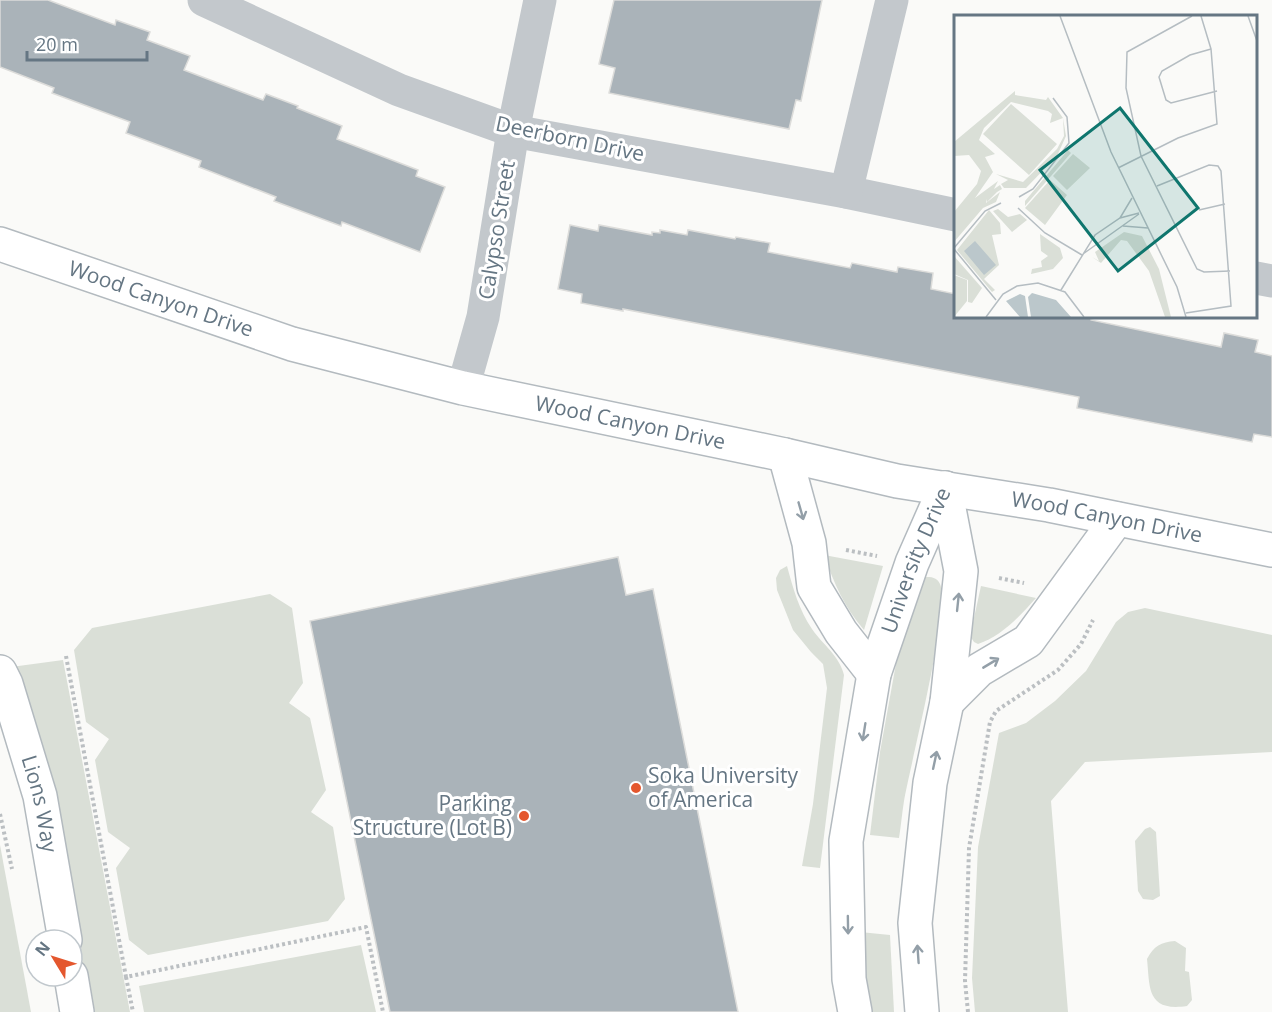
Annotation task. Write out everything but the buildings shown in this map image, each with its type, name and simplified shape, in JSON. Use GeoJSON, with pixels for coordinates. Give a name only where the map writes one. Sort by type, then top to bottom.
{"type":"FeatureCollection","features":[{"type":"Feature","properties":{"kind":"main road","name":"Wood Canyon Drive"},"geometry":{"type":"LineString","coordinates":[[0,244],[292,344],[464,388],[897,480],[1049,506],[1272,550]]}},
{"type":"Feature","properties":{"kind":"main road"},"geometry":{"type":"LineString","coordinates":[[785,455],[810,543],[814,587],[841,632],[874,674]]}},
{"type":"Feature","properties":{"kind":"main road","name":"University Drive"},"geometry":{"type":"LineString","coordinates":[[855,1012],[849,979],[846,841],[874,674],[912,562],[945,488]]}},
{"type":"Feature","properties":{"kind":"main road","name":"University Drive"},"geometry":{"type":"LineString","coordinates":[[922,1012],[915,923],[930,783],[947,702],[961,571],[945,488]]}},
{"type":"Feature","properties":{"kind":"main road"},"geometry":{"type":"LineString","coordinates":[[947,702],[980,670],[1028,641],[1117,519]]}},
{"type":"Feature","properties":{"kind":"main road","name":"Lions Way"},"geometry":{"type":"LineString","coordinates":[[0,672],[6,684],[40,796],[63,928]]}},
{"type":"Feature","properties":{"kind":"main road"},"geometry":{"type":"LineString","coordinates":[[73,988],[77,1012]]}},
{"type":"Feature","properties":{"kind":"street","name":"Deerborn Drive"},"geometry":{"type":"LineString","coordinates":[[204,0],[399,90],[513,131],[846,192],[954,215]]}},
{"type":"Feature","properties":{"kind":"street","name":"Calypso Street"},"geometry":{"type":"LineString","coordinates":[[464,388],[483,316],[513,131],[540,0]]}},
{"type":"Feature","properties":{"kind":"street"},"geometry":{"type":"LineString","coordinates":[[846,192],[892,0]]}},
{"type":"Feature","properties":{"kind":"street"},"geometry":{"type":"LineString","coordinates":[[1257,278],[1272,281]]}},
{"type":"Feature","properties":{"kind":"path"},"geometry":{"type":"LineString","coordinates":[[841,549],[880,556]]}},
{"type":"Feature","properties":{"kind":"path"},"geometry":{"type":"LineString","coordinates":[[989,576],[1026,583]]}},
{"type":"Feature","properties":{"kind":"path"},"geometry":{"type":"LineString","coordinates":[[968,1012],[965,981],[969,848],[990,722],[996,711],[1058,670],[1081,644],[1094,618]]}},
{"type":"Feature","properties":{"kind":"path"},"geometry":{"type":"LineString","coordinates":[[66,656],[133,1012]]}},
{"type":"Feature","properties":{"kind":"path"},"geometry":{"type":"LineString","coordinates":[[126,977],[366,927],[383,1012]]}},
{"type":"Feature","properties":{"kind":"shaded area"},"geometry":{"type":"Polygon","coordinates":[[[824,555],[883,566],[864,630],[840,594],[824,555]]]}},
{"type":"Feature","properties":{"kind":"shaded area"},"geometry":{"type":"Polygon","coordinates":[[[787,566],[803,614],[812,629],[830,650],[844,675],[820,868],[802,866],[813,804],[827,688],[823,664],[793,630],[777,590],[776,578],[780,570],[787,566]]]}},
{"type":"Feature","properties":{"kind":"shaded area"},"geometry":{"type":"Polygon","coordinates":[[[925,577],[932,577],[940,584],[942,598],[940,623],[904,801],[899,838],[870,835],[880,752],[901,636],[925,577]]]}},
{"type":"Feature","properties":{"kind":"shaded area"},"geometry":{"type":"Polygon","coordinates":[[[981,586],[1036,598],[1003,631],[978,644],[970,636],[981,586]]]}},
{"type":"Feature","properties":{"kind":"shaded area"},"geometry":{"type":"Polygon","coordinates":[[[270,594],[292,608],[303,683],[289,703],[310,718],[326,790],[311,812],[333,827],[345,899],[328,921],[148,955],[129,940],[116,868],[130,848],[108,832],[95,760],[109,739],[86,722],[74,650],[92,628],[270,594]]]}},
{"type":"Feature","properties":{"kind":"shaded area"},"geometry":{"type":"Polygon","coordinates":[[[1145,608],[1272,635],[1272,752],[1085,762],[1051,801],[1068,1012],[975,1012],[972,978],[978,847],[999,733],[1026,723],[1055,701],[1086,671],[1116,622],[1128,612],[1145,608]]]}},
{"type":"Feature","properties":{"kind":"shaded area"},"geometry":{"type":"Polygon","coordinates":[[[63,660],[130,1012],[90,1012],[84,981],[84,928],[74,928],[46,787],[11,667],[63,660]]]}},
{"type":"Feature","properties":{"kind":"shaded area"},"geometry":{"type":"Polygon","coordinates":[[[1150,827],[1156,832],[1160,896],[1153,900],[1143,899],[1138,891],[1135,841],[1145,829],[1150,827]]]}},
{"type":"Feature","properties":{"kind":"shaded area"},"geometry":{"type":"Polygon","coordinates":[[[0,845],[24,974],[24,988],[27,988],[31,1012],[0,1012],[0,845]]]}},
{"type":"Feature","properties":{"kind":"shaded area"},"geometry":{"type":"Polygon","coordinates":[[[860,932],[890,935],[894,1012],[870,1012],[860,932]]]}},
{"type":"Feature","properties":{"kind":"shaded area"},"geometry":{"type":"Polygon","coordinates":[[[1175,941],[1186,948],[1185,971],[1189,972],[1192,1000],[1187,1006],[1164,1005],[1157,1001],[1150,988],[1147,959],[1158,946],[1175,941]]]}},
{"type":"Feature","properties":{"kind":"shaded area"},"geometry":{"type":"Polygon","coordinates":[[[361,945],[376,1012],[144,1012],[139,986],[361,945]]]}},
{"type":"Feature","properties":{"kind":"place","name":"Soka University of America"},"geometry":{"type":"Point","coordinates":[636,788]}},
{"type":"Feature","properties":{"kind":"place","name":"Parking Structure (Lot B)"},"geometry":{"type":"Point","coordinates":[524,816]}}]}
